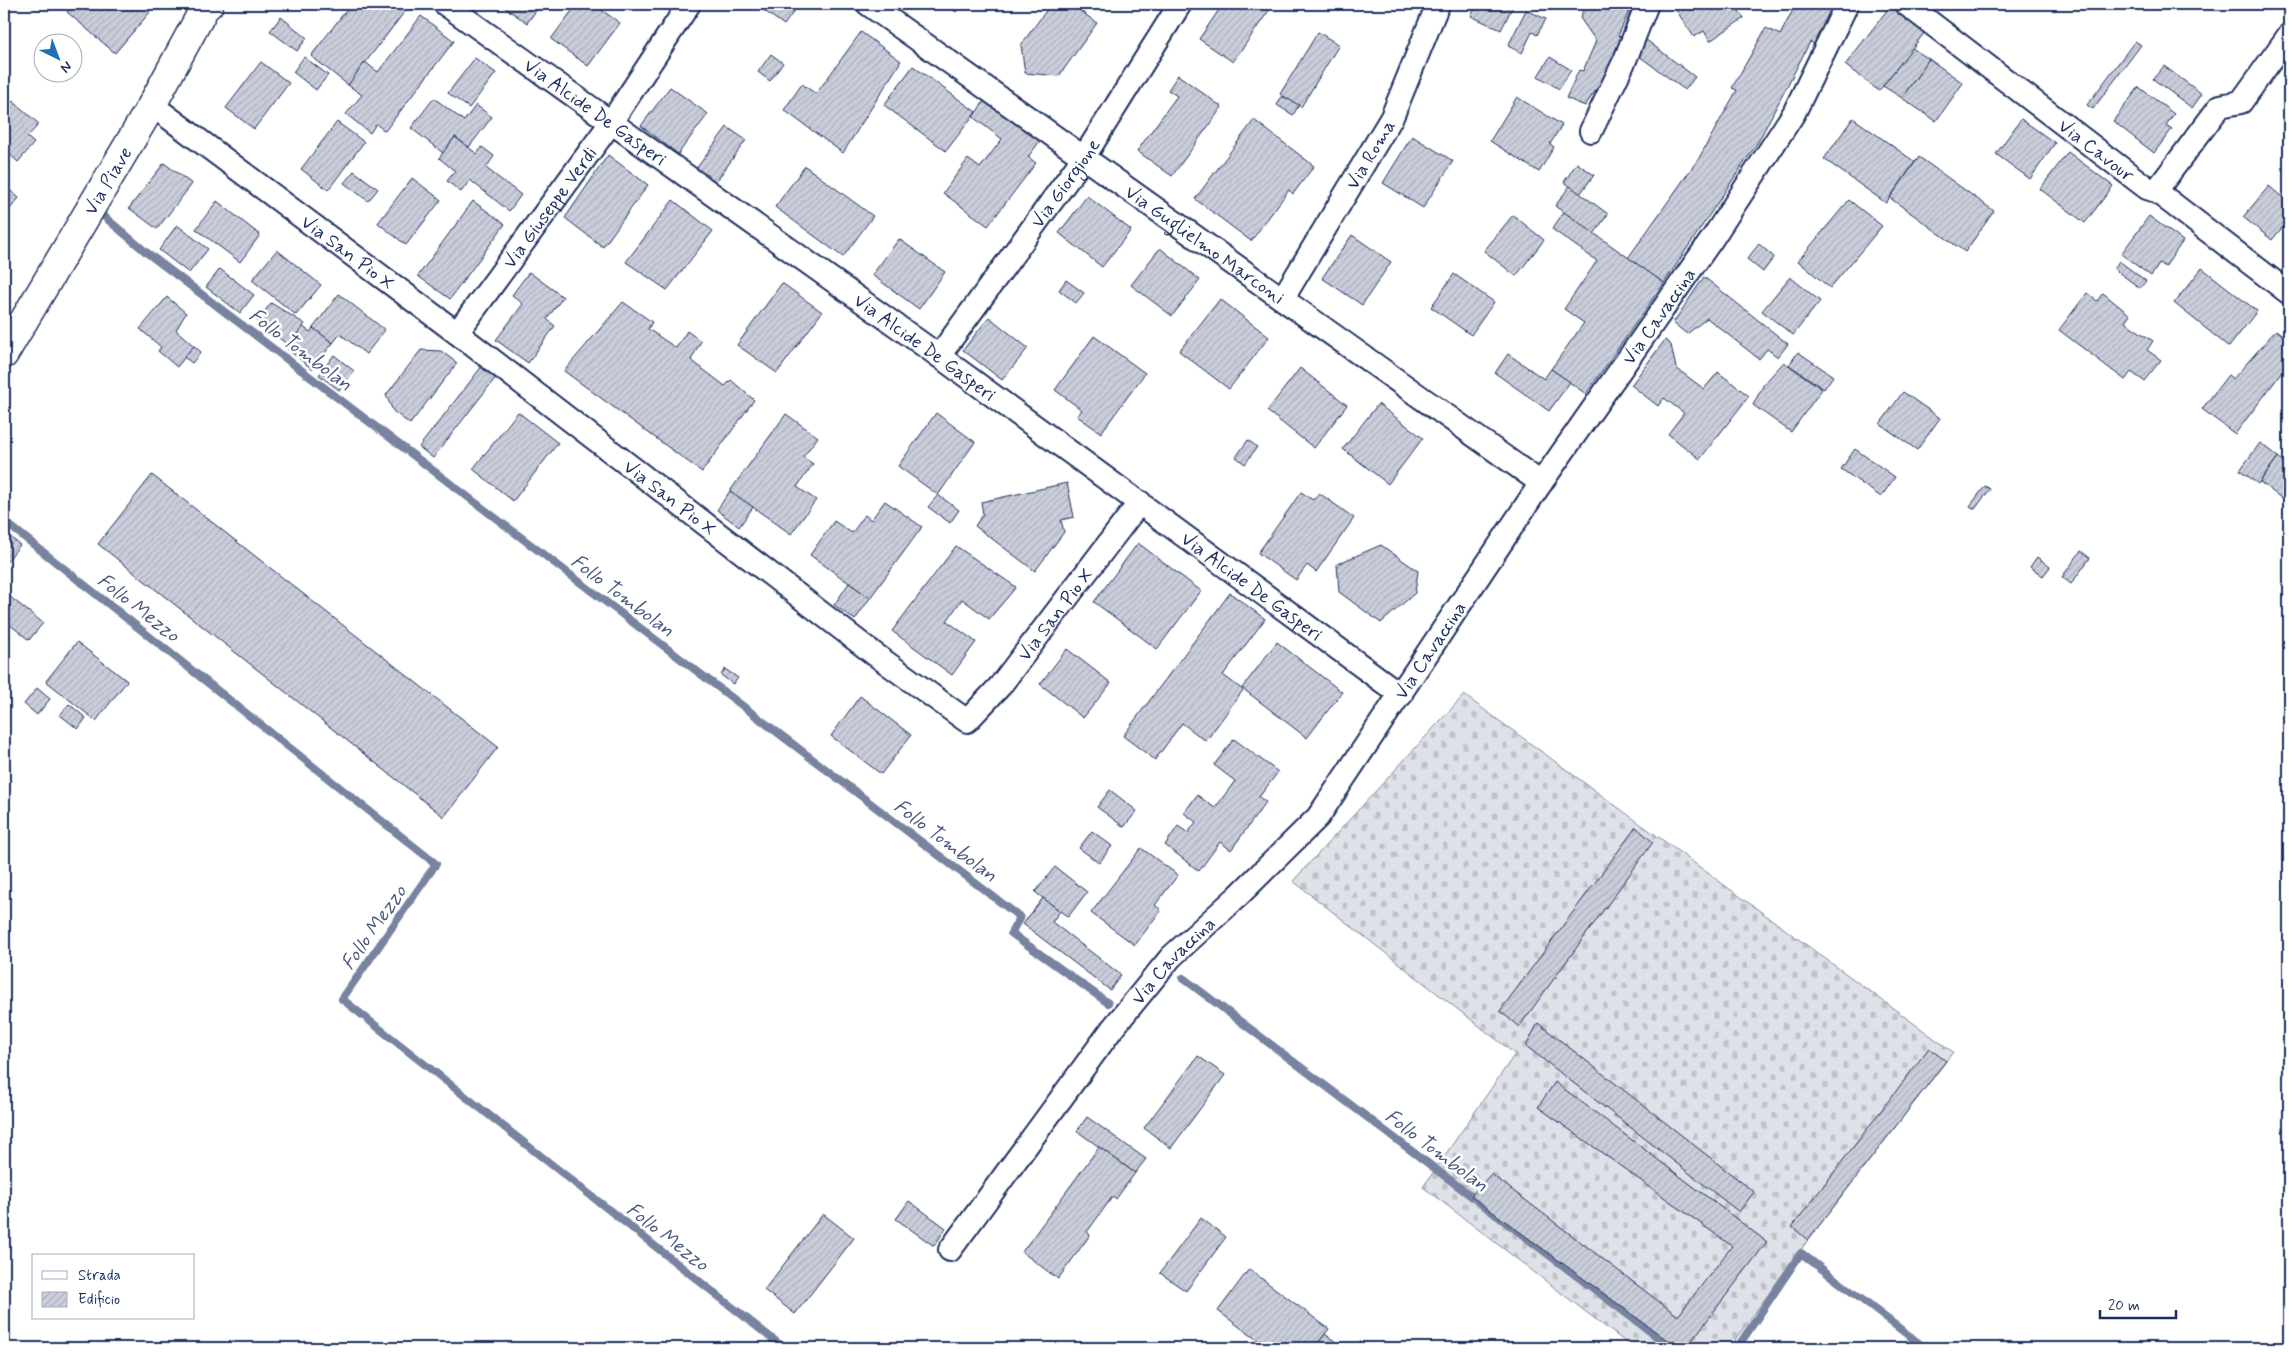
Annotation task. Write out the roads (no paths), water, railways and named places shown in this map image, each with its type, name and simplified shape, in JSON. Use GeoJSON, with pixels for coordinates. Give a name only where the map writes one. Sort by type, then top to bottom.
{"type":"FeatureCollection","features":[{"type":"Feature","properties":{"kind":"main road","name":"Via Piave"},"geometry":{"type":"LineString","coordinates":[[4,354],[152,105],[203,6]]}},
{"type":"Feature","properties":{"kind":"street","name":"Via Alcide De Gasperi"},"geometry":{"type":"LineString","coordinates":[[445,4],[610,124],[939,356],[1140,502],[1400,696]]}},
{"type":"Feature","properties":{"kind":"street","name":"Via Giuseppe Verdi"},"geometry":{"type":"LineString","coordinates":[[457,333],[610,124],[689,4]]}},
{"type":"Feature","properties":{"kind":"street","name":"Via Guglielmo Marconi"},"geometry":{"type":"LineString","coordinates":[[868,4],[1542,483]]}},
{"type":"Feature","properties":{"kind":"street","name":"Via Giorgione"},"geometry":{"type":"LineString","coordinates":[[939,356],[1084,157],[1180,4]]}},
{"type":"Feature","properties":{"kind":"street","name":"Via Roma"},"geometry":{"type":"LineString","coordinates":[[1283,298],[1392,117],[1438,4]]}},
{"type":"Feature","properties":{"kind":"street"},"geometry":{"type":"LineString","coordinates":[[1591,131],[1625,60],[1647,4]]}},
{"type":"Feature","properties":{"kind":"street","name":"Via Cavaccina"},"geometry":{"type":"LineString","coordinates":[[950,1250],[1118,1022],[1171,957],[1238,896],[1318,817],[1542,483],[1701,255],[1794,113],[1847,4]]}},
{"type":"Feature","properties":{"kind":"street","name":"Via Cavour"},"geometry":{"type":"LineString","coordinates":[[1906,4],[2147,188],[2156,191],[2289,293]]}},
{"type":"Feature","properties":{"kind":"street"},"geometry":{"type":"LineString","coordinates":[[2156,191],[2220,106],[2241,102],[2289,35]]}},
{"type":"Feature","properties":{"kind":"street","name":"Via San Pio X"},"geometry":{"type":"LineString","coordinates":[[152,105],[457,333],[873,653],[967,721],[1000,686],[1140,502]]}},
{"type":"Feature","properties":{"kind":"waterway","name":"Follo Tombolan"},"geometry":{"type":"LineString","coordinates":[[100,213],[146,252],[1020,917],[1011,933],[1108,1003]]}},
{"type":"Feature","properties":{"kind":"waterway","name":"Follo Mezzo"},"geometry":{"type":"LineString","coordinates":[[4,521],[436,864],[342,999],[784,1348]]}},
{"type":"Feature","properties":{"kind":"waterway","name":"Follo Tombolan"},"geometry":{"type":"LineString","coordinates":[[1183,978],[1672,1348]]}},
{"type":"Feature","properties":{"kind":"waterway","name":"Follo Tombolan"},"geometry":{"type":"LineString","coordinates":[[1737,1348],[1801,1253],[1925,1348]]}}]}
